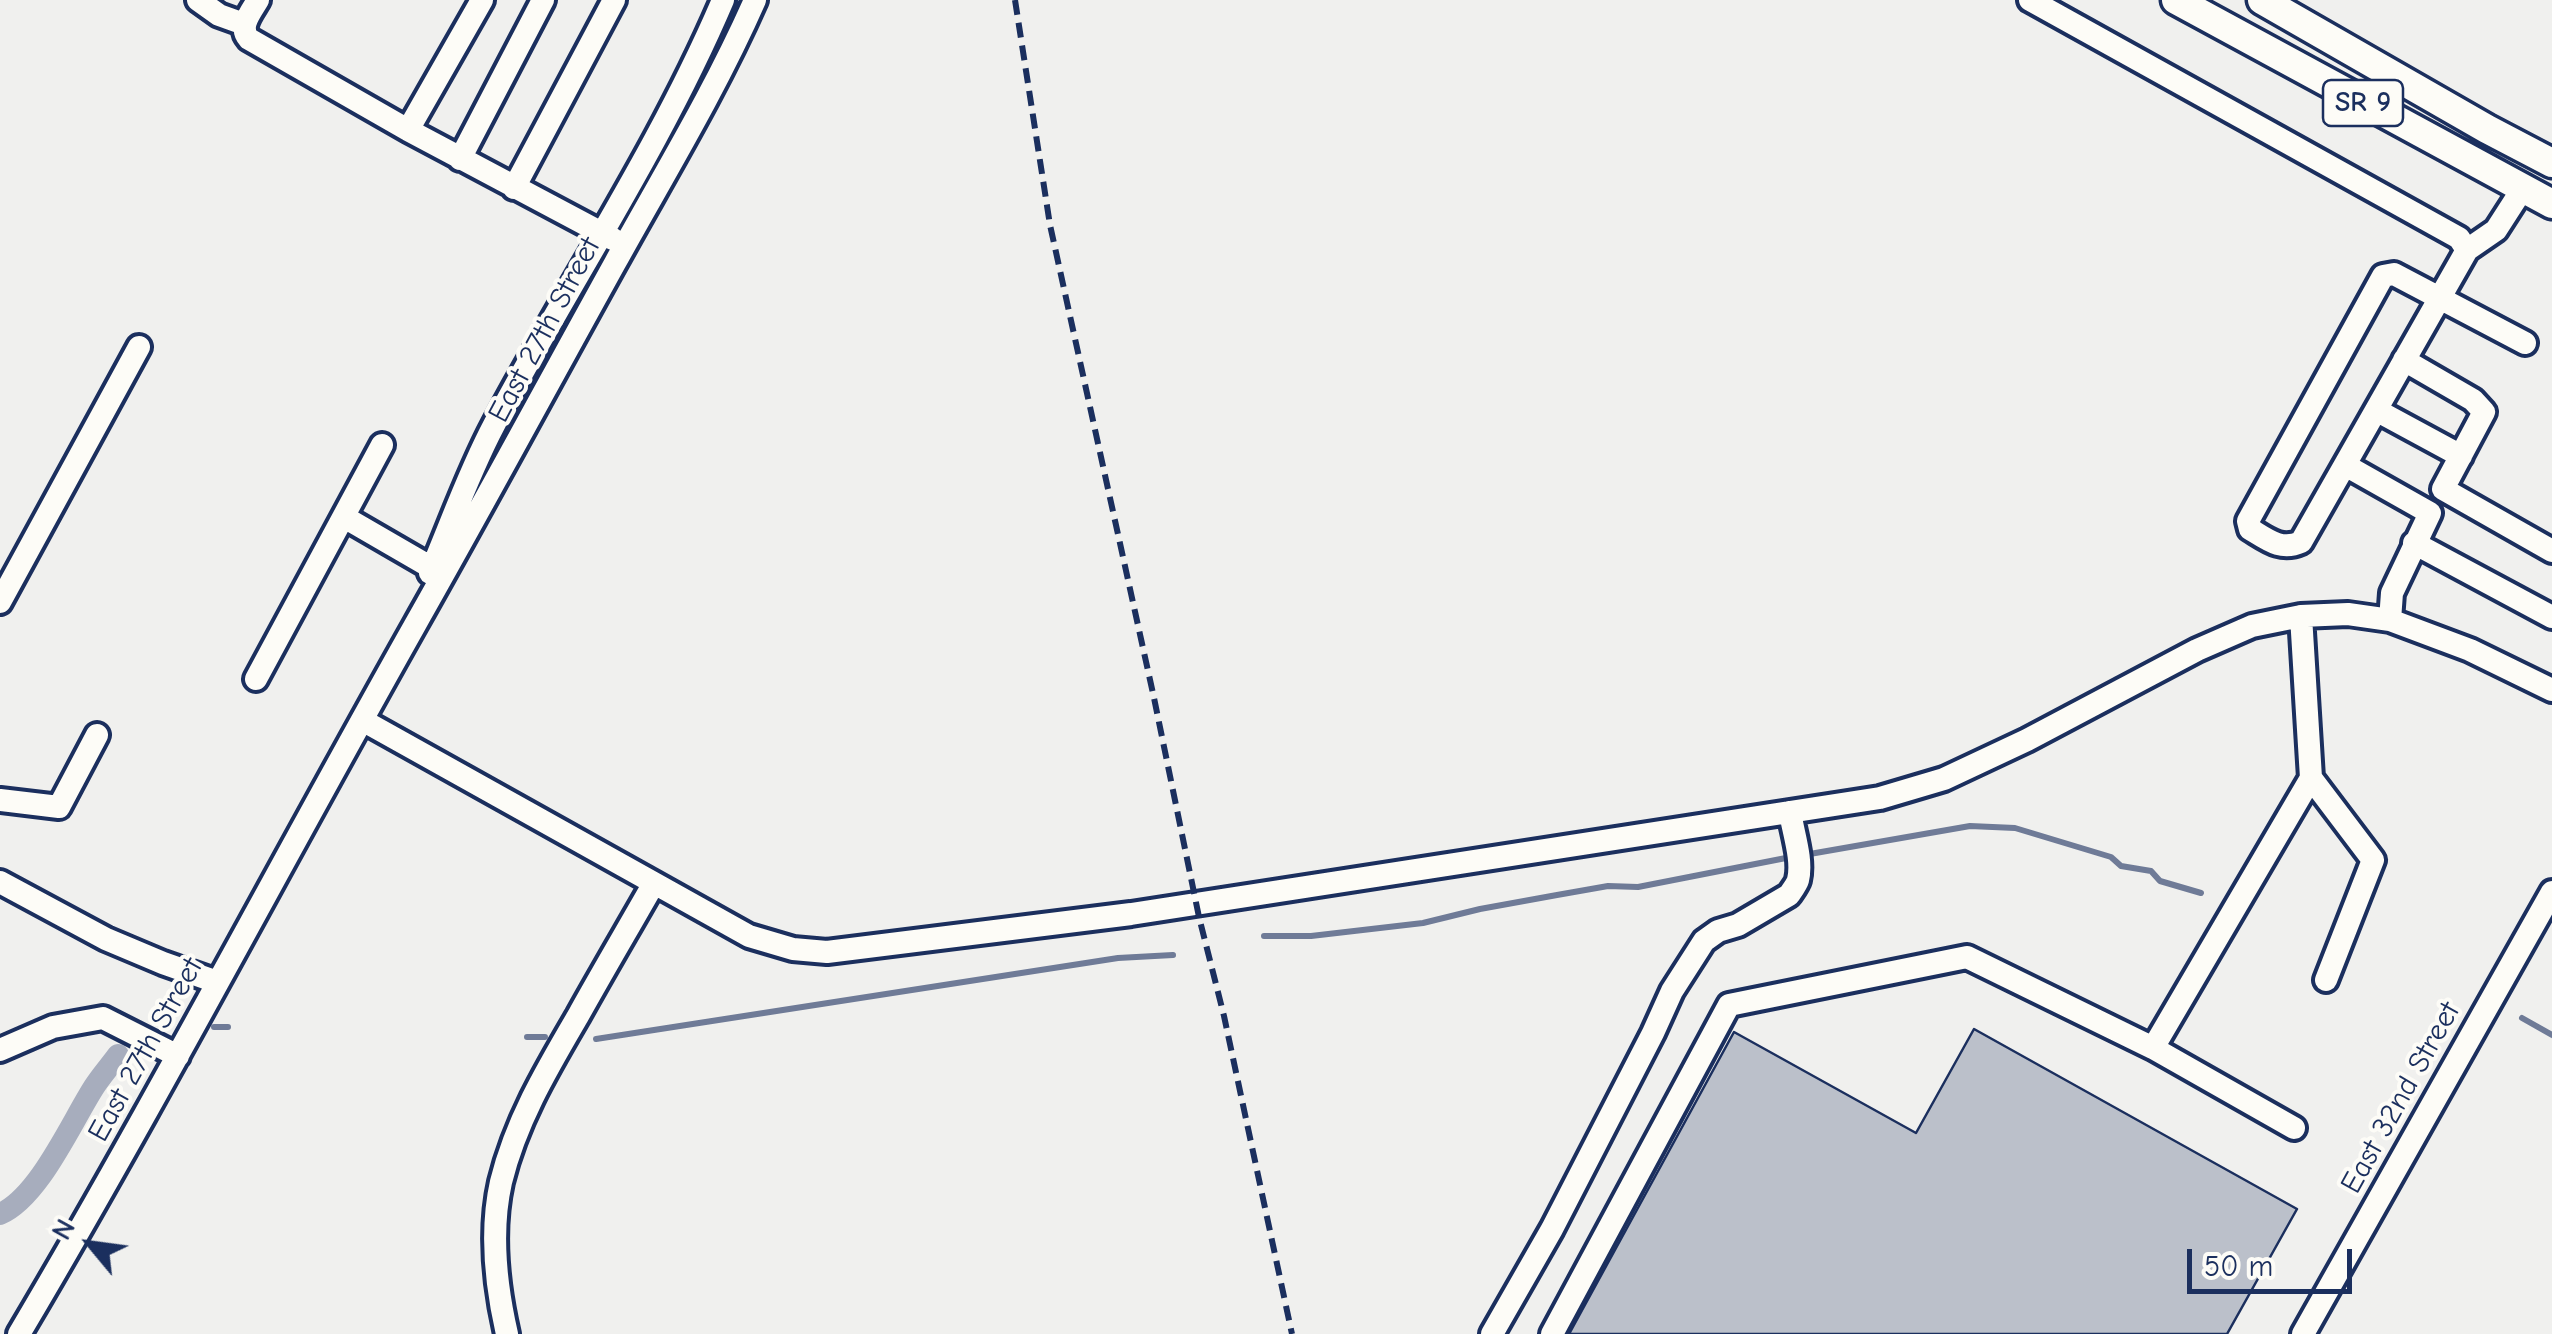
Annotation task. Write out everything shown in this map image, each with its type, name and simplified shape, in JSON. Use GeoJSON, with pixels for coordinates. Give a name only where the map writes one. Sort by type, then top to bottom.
{"type":"FeatureCollection","features":[{"type":"Feature","properties":{"kind":"main road","name":"SR 9"},"geometry":{"type":"LineString","coordinates":[[2176,0],[2552,204]]}},
{"type":"Feature","properties":{"kind":"main road","name":"SR 9"},"geometry":{"type":"LineString","coordinates":[[2262,0],[2552,163]]}},
{"type":"Feature","properties":{"kind":"street"},"geometry":{"type":"LineString","coordinates":[[198,0],[218,15],[244,24]]}},
{"type":"Feature","properties":{"kind":"street"},"geometry":{"type":"LineString","coordinates":[[258,0],[244,24],[244,34],[258,46],[624,245]]}},
{"type":"Feature","properties":{"kind":"street"},"geometry":{"type":"LineString","coordinates":[[408,130],[482,0]]}},
{"type":"Feature","properties":{"kind":"street"},"geometry":{"type":"LineString","coordinates":[[460,159],[543,0]]}},
{"type":"Feature","properties":{"kind":"street"},"geometry":{"type":"LineString","coordinates":[[514,188],[614,0]]}},
{"type":"Feature","properties":{"kind":"street","name":"East 27th Street"},"geometry":{"type":"LineString","coordinates":[[380,686],[492,428],[704,46],[723,0]]}},
{"type":"Feature","properties":{"kind":"street","name":"East 27th Street"},"geometry":{"type":"LineString","coordinates":[[19,1334],[101,1196],[516,446],[728,60],[756,0]]}},
{"type":"Feature","properties":{"kind":"street"},"geometry":{"type":"LineString","coordinates":[[2030,0],[2459,238],[2466,250]]}},
{"type":"Feature","properties":{"kind":"street"},"geometry":{"type":"LineString","coordinates":[[2523,188],[2496,230],[2466,250],[2440,296],[2345,465],[2301,542],[2279,546],[2250,530],[2248,521],[2383,276],[2394,274],[2440,296],[2525,343]]}},
{"type":"Feature","properties":{"kind":"street"},"geometry":{"type":"LineString","coordinates":[[0,602],[138,347]]}},
{"type":"Feature","properties":{"kind":"street"},"geometry":{"type":"LineString","coordinates":[[2390,620],[2392,593],[2414,542],[2484,412],[2473,400],[2404,360]]}},
{"type":"Feature","properties":{"kind":"street"},"geometry":{"type":"LineString","coordinates":[[2376,410],[2460,456]]}},
{"type":"Feature","properties":{"kind":"street"},"geometry":{"type":"LineString","coordinates":[[256,679],[382,445]]}},
{"type":"Feature","properties":{"kind":"street"},"geometry":{"type":"LineString","coordinates":[[2345,465],[2430,513]]}},
{"type":"Feature","properties":{"kind":"street"},"geometry":{"type":"LineString","coordinates":[[2444,489],[2552,552]]}},
{"type":"Feature","properties":{"kind":"street"},"geometry":{"type":"LineString","coordinates":[[344,517],[432,568]]}},
{"type":"Feature","properties":{"kind":"street"},"geometry":{"type":"LineString","coordinates":[[2414,542],[2552,616]]}},
{"type":"Feature","properties":{"kind":"street"},"geometry":{"type":"LineString","coordinates":[[362,720],[749,936],[794,949],[827,952],[1131,914],[1880,798],[1944,780],[2197,650],[2252,626],[2301,616],[2348,614],[2390,620],[2470,650],[2552,690]]}},
{"type":"Feature","properties":{"kind":"street"},"geometry":{"type":"LineString","coordinates":[[2301,616],[2311,778],[2373,860],[2326,980]]}},
{"type":"Feature","properties":{"kind":"street"},"geometry":{"type":"LineString","coordinates":[[0,800],[59,807],[97,735]]}},
{"type":"Feature","properties":{"kind":"street"},"geometry":{"type":"LineString","coordinates":[[2152,1048],[2311,778]]}},
{"type":"Feature","properties":{"kind":"street"},"geometry":{"type":"LineString","coordinates":[[1492,1334],[1552,1229],[1672,990],[1704,941],[1789,894],[1798,880],[1790,812]]}},
{"type":"Feature","properties":{"kind":"street"},"geometry":{"type":"LineString","coordinates":[[0,882],[106,939],[217,982]]}},
{"type":"Feature","properties":{"kind":"street"},"geometry":{"type":"LineString","coordinates":[[507,1334],[495,1234],[501,1184],[516,1133],[540,1082],[654,883]]}},
{"type":"Feature","properties":{"kind":"street","name":"East 32nd Street"},"geometry":{"type":"LineString","coordinates":[[2302,1334],[2552,892]]}},
{"type":"Feature","properties":{"kind":"street"},"geometry":{"type":"LineString","coordinates":[[1552,1334],[1729,1005],[1967,957],[2152,1048],[2294,1128]]}},
{"type":"Feature","properties":{"kind":"street"},"geometry":{"type":"LineString","coordinates":[[0,1050],[53,1028],[103,1018],[178,1056]]}},
{"type":"Feature","properties":{"kind":"building"},"geometry":{"type":"Polygon","coordinates":[[[1974,1029],[2297,1209],[2227,1334],[1569,1334],[1734,1032],[1916,1133],[1974,1029]]]}},
{"type":"Feature","properties":{"kind":"waterway"},"geometry":{"type":"LineString","coordinates":[[1804,855],[1970,826],[2015,828],[2111,857],[2121,866],[2151,871],[2160,881],[2201,893]]}},
{"type":"Feature","properties":{"kind":"waterway"},"geometry":{"type":"LineString","coordinates":[[1264,936],[1311,936],[1423,923],[1557,895],[1608,886],[1638,887],[1791,857]]}},
{"type":"Feature","properties":{"kind":"waterway"},"geometry":{"type":"LineString","coordinates":[[596,1039],[1118,958],[1173,955]]}},
{"type":"Feature","properties":{"kind":"waterway"},"geometry":{"type":"LineString","coordinates":[[2522,1018],[2552,1035]]}},
{"type":"Feature","properties":{"kind":"waterway"},"geometry":{"type":"LineString","coordinates":[[214,1027],[228,1027]]}},
{"type":"Feature","properties":{"kind":"waterway"},"geometry":{"type":"LineString","coordinates":[[527,1037],[545,1037]]}},
{"type":"Feature","properties":{"kind":"waterway"},"geometry":{"type":"LineString","coordinates":[[0,1214],[41,1176],[94,1087],[118,1055]]}},
{"type":"Feature","properties":{"kind":"railway"},"geometry":{"type":"LineString","coordinates":[[1015,0],[1050,225],[1292,1334]]}}]}
